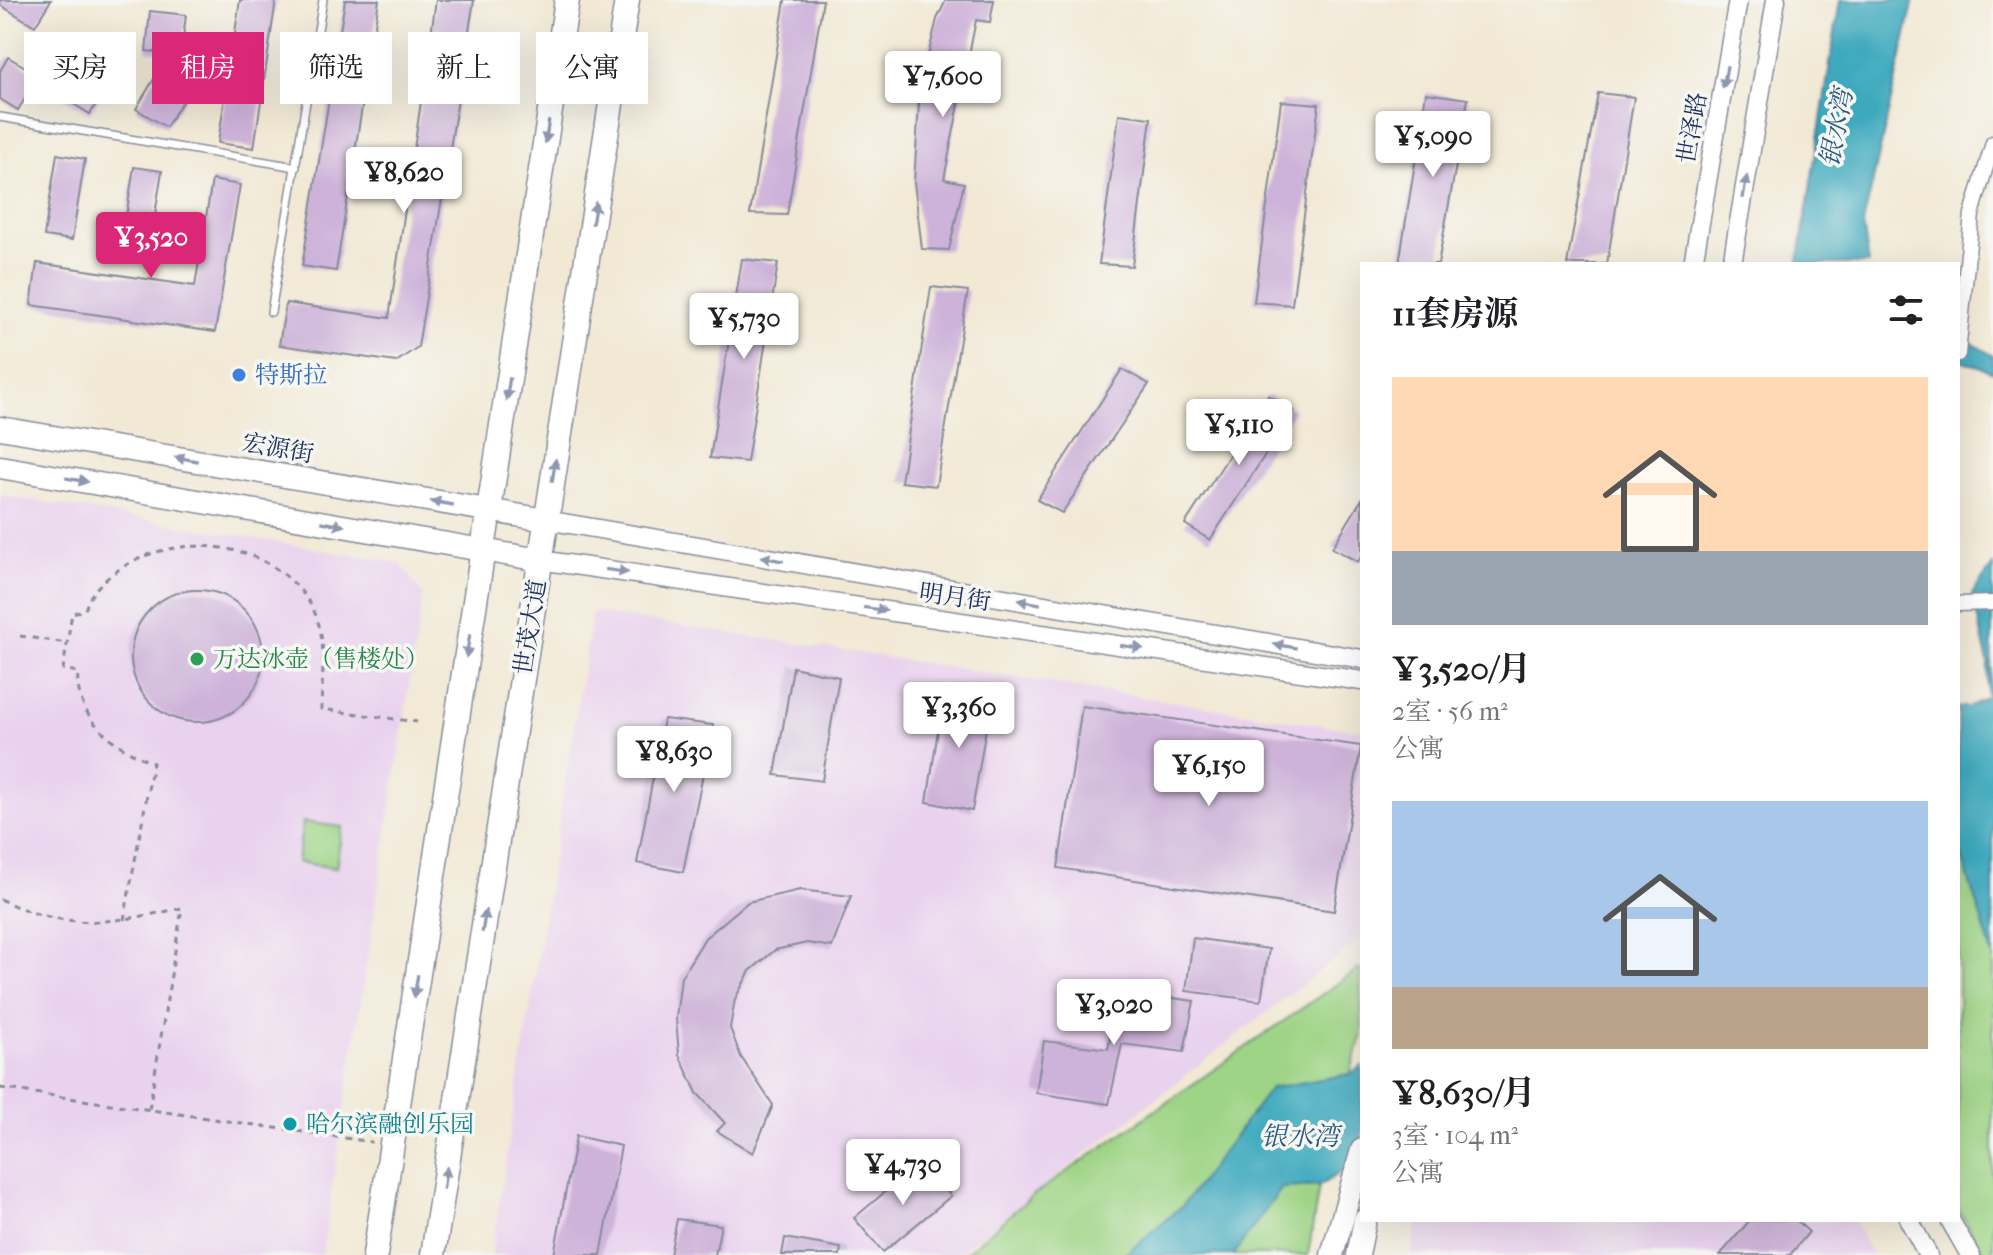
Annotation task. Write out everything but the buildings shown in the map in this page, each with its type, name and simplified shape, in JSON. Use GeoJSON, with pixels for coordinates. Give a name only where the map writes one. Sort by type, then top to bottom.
{"type":"FeatureCollection","features":[{"type":"Feature","properties":{"kind":"main road"},"geometry":{"type":"LineString","coordinates":[[375,1255],[567,0]]}},
{"type":"Feature","properties":{"kind":"main road","name":"世茂大道"},"geometry":{"type":"LineString","coordinates":[[433,1255],[627,0]]}},
{"type":"Feature","properties":{"kind":"main road","name":"宏源街"},"geometry":{"type":"LineString","coordinates":[[0,428],[546,520]]}},
{"type":"Feature","properties":{"kind":"main road"},"geometry":{"type":"LineString","coordinates":[[0,467],[540,560]]}},
{"type":"Feature","properties":{"kind":"main road"},"geometry":{"type":"LineString","coordinates":[[1332,1255],[1360,1157]]}},
{"type":"Feature","properties":{"kind":"main road"},"geometry":{"type":"LineString","coordinates":[[1358,1255],[1365,1222]]}},
{"type":"Feature","properties":{"kind":"street","name":"世泽路"},"geometry":{"type":"LineString","coordinates":[[1693,262],[1738,0]]}},
{"type":"Feature","properties":{"kind":"street"},"geometry":{"type":"LineString","coordinates":[[1732,262],[1776,0]]}},
{"type":"Feature","properties":{"kind":"street"},"geometry":{"type":"LineString","coordinates":[[1960,340],[1972,214],[1993,143]]}},
{"type":"Feature","properties":{"kind":"street","name":"明月街"},"geometry":{"type":"LineString","coordinates":[[546,520],[1360,659]]}},
{"type":"Feature","properties":{"kind":"street","name":"明月街"},"geometry":{"type":"LineString","coordinates":[[540,560],[1360,681]]}},
{"type":"Feature","properties":{"kind":"street"},"geometry":{"type":"LineString","coordinates":[[1965,605],[1993,603]]}},
{"type":"Feature","properties":{"kind":"street"},"geometry":{"type":"LineString","coordinates":[[1910,1222],[1928,1255]]}},
{"type":"Feature","properties":{"kind":"street"},"geometry":{"type":"LineString","coordinates":[[1951,1222],[1970,1255]]}},
{"type":"Feature","properties":{"kind":"lane"},"geometry":{"type":"LineString","coordinates":[[271,312],[323,0]]}},
{"type":"Feature","properties":{"kind":"lane"},"geometry":{"type":"LineString","coordinates":[[0,117],[296,167]]}},
{"type":"Feature","properties":{"kind":"path"},"geometry":{"type":"LineString","coordinates":[[124,920],[153,763],[125,751],[102,731],[84,709],[77,684],[78,672],[63,669],[72,613],[85,610],[89,595],[103,581],[147,553],[199,545],[248,553],[294,583],[310,602],[320,627],[321,709],[417,722]]}},
{"type":"Feature","properties":{"kind":"path"},"geometry":{"type":"LineString","coordinates":[[20,636],[67,643]]}},
{"type":"Feature","properties":{"kind":"path"},"geometry":{"type":"LineString","coordinates":[[0,899],[47,918],[80,923],[124,920],[182,908],[149,1110]]}},
{"type":"Feature","properties":{"kind":"path"},"geometry":{"type":"LineString","coordinates":[[0,1088],[392,1144]]}},
{"type":"Feature","properties":{"kind":"shaded area"},"geometry":{"type":"Polygon","coordinates":[[[0,495],[400,563],[423,595],[322,1255],[0,1255],[0,495]]]}},
{"type":"Feature","properties":{"kind":"shaded area"},"geometry":{"type":"Polygon","coordinates":[[[592,612],[1360,731],[1358,941],[956,1255],[491,1255],[592,612]]]}},
{"type":"Feature","properties":{"kind":"shaded area"},"geometry":{"type":"Polygon","coordinates":[[[1417,1222],[1854,1222],[1873,1255],[1411,1255],[1417,1222]]]}},
{"type":"Feature","properties":{"kind":"green space"},"geometry":{"type":"Polygon","coordinates":[[[303,822],[342,827],[336,868],[297,862],[303,822]]]}},
{"type":"Feature","properties":{"kind":"green space"},"geometry":{"type":"Polygon","coordinates":[[[1960,850],[1993,957],[1993,1255],[1984,1255],[1960,1212],[1960,850]]]}},
{"type":"Feature","properties":{"kind":"green space"},"geometry":{"type":"Polygon","coordinates":[[[1360,968],[1360,1042],[1350,1074],[1271,1088],[1183,1205],[1124,1255],[963,1255],[1032,1196],[1360,968]]]}},
{"type":"Feature","properties":{"kind":"green space"},"geometry":{"type":"Polygon","coordinates":[[[1319,1186],[1308,1255],[1233,1255],[1282,1188],[1319,1186]]]}},
{"type":"Feature","properties":{"kind":"water","name":"银水湾"},"geometry":{"type":"Polygon","coordinates":[[[1840,0],[1914,0],[1863,224],[1869,262],[1798,262],[1840,0]]]}},
{"type":"Feature","properties":{"kind":"water"},"geometry":{"type":"Polygon","coordinates":[[[1960,335],[1993,356],[1993,372],[1960,360],[1960,335]]]}},
{"type":"Feature","properties":{"kind":"water"},"geometry":{"type":"Polygon","coordinates":[[[1993,565],[1990,729],[1993,736],[1993,957],[1960,850],[1960,707],[1969,707],[1987,697],[1988,662],[1972,594],[1993,565]]]}},
{"type":"Feature","properties":{"kind":"water","name":"银水湾"},"geometry":{"type":"Polygon","coordinates":[[[1360,1067],[1360,1160],[1319,1186],[1282,1188],[1233,1255],[1124,1255],[1183,1205],[1271,1088],[1350,1074],[1360,1067]]]}},
{"type":"Feature","properties":{"kind":"place","name":"特斯拉"},"geometry":{"type":"Point","coordinates":[239,375]}},
{"type":"Feature","properties":{"kind":"place","name":"万达冰壶（售楼处）"},"geometry":{"type":"Point","coordinates":[197,659]}},
{"type":"Feature","properties":{"kind":"place","name":"哈尔滨融创乐园"},"geometry":{"type":"Point","coordinates":[290,1124]}}]}
